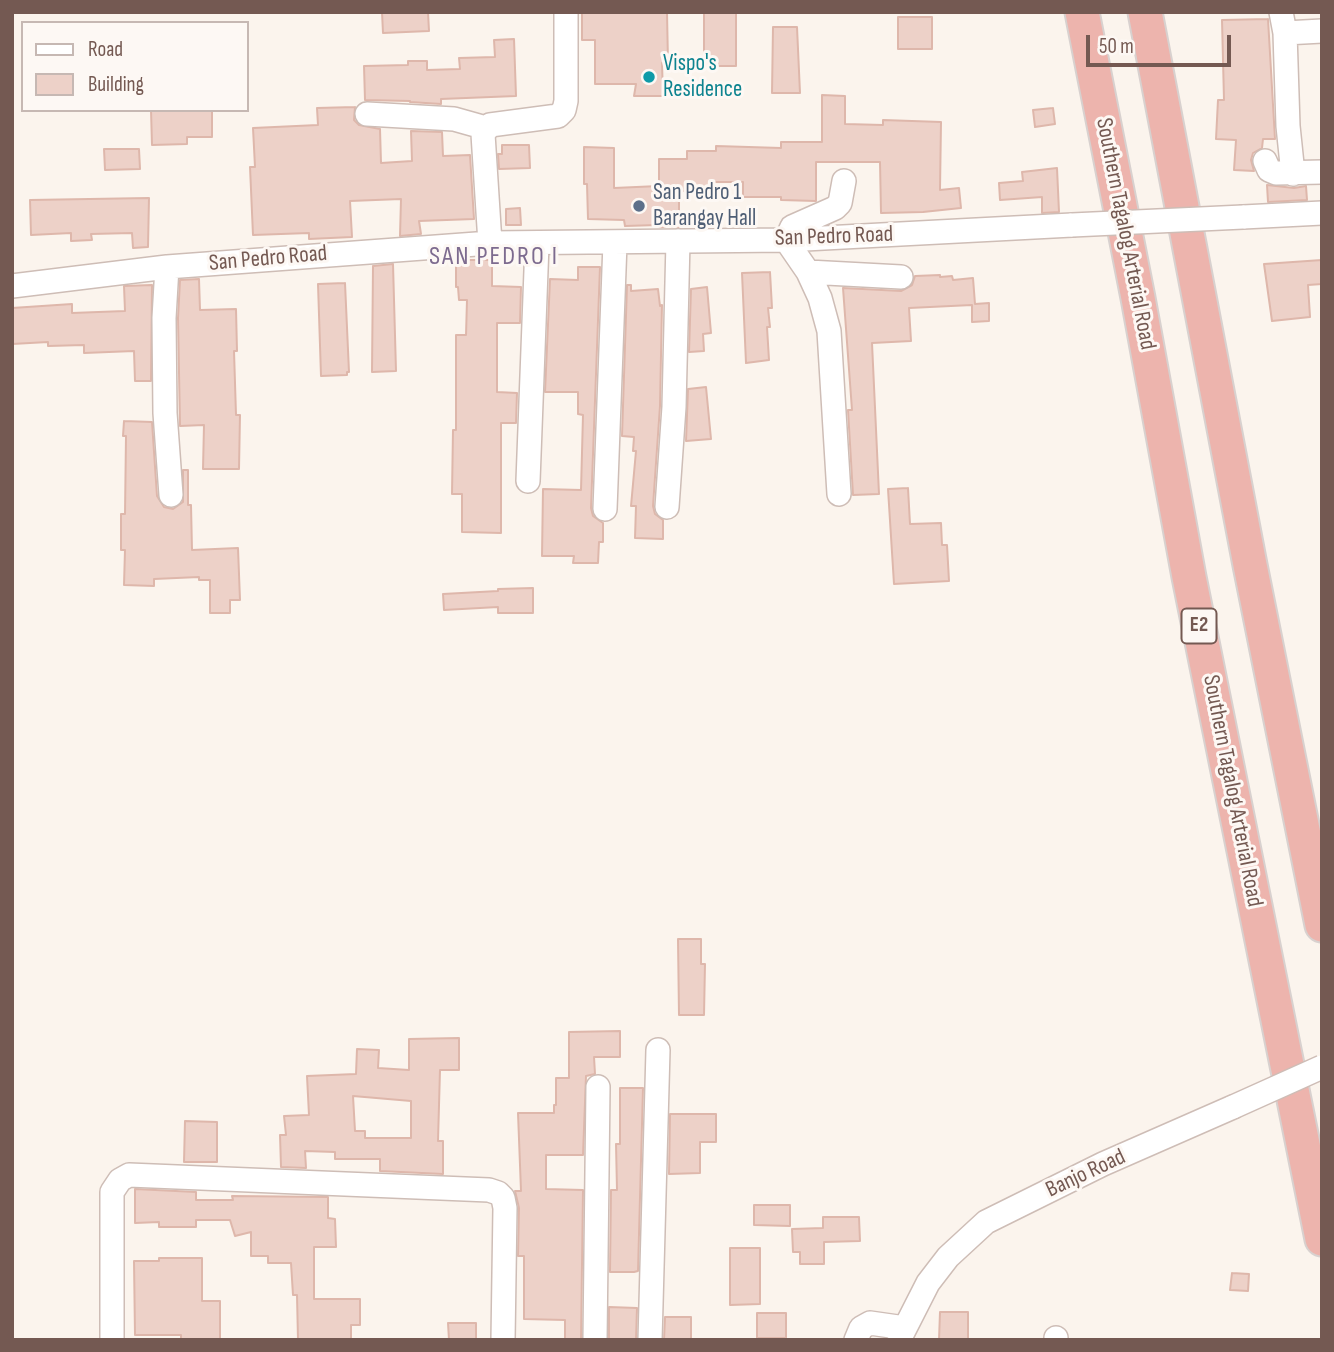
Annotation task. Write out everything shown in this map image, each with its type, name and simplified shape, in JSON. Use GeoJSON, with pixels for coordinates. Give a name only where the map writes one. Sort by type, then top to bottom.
{"type":"FeatureCollection","features":[{"type":"Feature","properties":{"kind":"highway","name":"Southern Tagalog Arterial Road"},"geometry":{"type":"LineString","coordinates":[[1082,12],[1195,604],[1322,1239]]}},
{"type":"Feature","properties":{"kind":"highway"},"geometry":{"type":"LineString","coordinates":[[1145,12],[1250,565],[1322,925]]}},
{"type":"Feature","properties":{"kind":"street"},"geometry":{"type":"LineString","coordinates":[[367,114],[454,119],[486,128],[494,124],[558,116],[564,110],[566,101],[565,12]]}},
{"type":"Feature","properties":{"kind":"street"},"geometry":{"type":"LineString","coordinates":[[1293,174],[1283,23],[1322,31]]}},
{"type":"Feature","properties":{"kind":"street"},"geometry":{"type":"LineString","coordinates":[[486,128],[482,139],[490,243]]}},
{"type":"Feature","properties":{"kind":"street"},"geometry":{"type":"LineString","coordinates":[[1265,161],[1269,170],[1276,173],[1322,172]]}},
{"type":"Feature","properties":{"kind":"street"},"geometry":{"type":"LineString","coordinates":[[839,494],[830,331],[820,298],[786,240],[792,227],[835,208],[840,203],[844,181]]}},
{"type":"Feature","properties":{"kind":"street","name":"San Pedro Road"},"geometry":{"type":"LineString","coordinates":[[12,286],[167,267],[490,243],[786,240],[1322,213]]}},
{"type":"Feature","properties":{"kind":"street"},"geometry":{"type":"LineString","coordinates":[[667,507],[674,407],[678,241]]}},
{"type":"Feature","properties":{"kind":"street"},"geometry":{"type":"LineString","coordinates":[[605,509],[615,243]]}},
{"type":"Feature","properties":{"kind":"street"},"geometry":{"type":"LineString","coordinates":[[528,481],[537,244]]}},
{"type":"Feature","properties":{"kind":"street"},"geometry":{"type":"LineString","coordinates":[[167,267],[164,318],[165,413],[171,495]]}},
{"type":"Feature","properties":{"kind":"street"},"geometry":{"type":"LineString","coordinates":[[807,272],[901,277]]}},
{"type":"Feature","properties":{"kind":"street"},"geometry":{"type":"LineString","coordinates":[[650,1340],[658,1050]]}},
{"type":"Feature","properties":{"kind":"street","name":"Banjo Road"},"geometry":{"type":"LineString","coordinates":[[902,1334],[928,1283],[948,1257],[986,1222],[1103,1164],[1322,1067]]}},
{"type":"Feature","properties":{"kind":"street"},"geometry":{"type":"LineString","coordinates":[[595,1340],[598,1087]]}},
{"type":"Feature","properties":{"kind":"street"},"geometry":{"type":"LineString","coordinates":[[112,1340],[112,1192],[120,1180],[129,1175],[475,1189],[498,1193],[503,1198],[505,1208],[503,1340]]}},
{"type":"Feature","properties":{"kind":"street"},"geometry":{"type":"LineString","coordinates":[[856,1340],[861,1328],[870,1323],[902,1334]]}},
{"type":"Feature","properties":{"kind":"building"},"geometry":{"type":"Polygon","coordinates":[[[382,12],[428,12],[429,31],[383,33],[382,12]]]}},
{"type":"Feature","properties":{"kind":"building"},"geometry":{"type":"Polygon","coordinates":[[[582,12],[667,12],[668,63],[662,63],[663,96],[634,96],[636,84],[595,84],[595,40],[582,40],[582,12]]]}},
{"type":"Feature","properties":{"kind":"building"},"geometry":{"type":"Polygon","coordinates":[[[704,12],[736,12],[736,66],[704,66],[704,12]]]}},
{"type":"Feature","properties":{"kind":"building"},"geometry":{"type":"Polygon","coordinates":[[[898,17],[932,17],[932,49],[898,49],[898,17]]]}},
{"type":"Feature","properties":{"kind":"building"},"geometry":{"type":"Polygon","coordinates":[[[1268,19],[1275,139],[1263,139],[1262,148],[1253,153],[1251,160],[1254,171],[1234,170],[1236,140],[1216,139],[1218,100],[1224,100],[1222,20],[1268,19]]]}},
{"type":"Feature","properties":{"kind":"building"},"geometry":{"type":"Polygon","coordinates":[[[773,27],[797,27],[800,93],[772,93],[773,27]]]}},
{"type":"Feature","properties":{"kind":"building"},"geometry":{"type":"Polygon","coordinates":[[[514,39],[516,96],[441,99],[441,104],[365,100],[364,66],[408,65],[408,61],[427,61],[427,70],[460,69],[459,58],[495,57],[494,40],[514,39]]]}},
{"type":"Feature","properties":{"kind":"building"},"geometry":{"type":"Polygon","coordinates":[[[822,95],[845,96],[845,124],[883,125],[883,120],[941,122],[940,190],[959,188],[961,208],[881,213],[880,162],[816,162],[816,201],[743,197],[743,182],[712,182],[711,188],[686,188],[686,191],[679,191],[679,227],[625,226],[624,220],[588,219],[584,147],[614,148],[614,188],[659,186],[659,159],[687,159],[687,151],[716,151],[716,146],[781,148],[781,142],[822,142],[822,95]]]}},
{"type":"Feature","properties":{"kind":"building"},"geometry":{"type":"Polygon","coordinates":[[[355,107],[354,120],[359,125],[380,129],[381,163],[412,161],[411,131],[442,132],[443,156],[470,155],[474,219],[419,221],[421,234],[400,236],[401,199],[350,201],[352,237],[309,239],[309,233],[253,235],[250,167],[255,167],[253,128],[318,125],[317,108],[355,107]]]}},
{"type":"Feature","properties":{"kind":"building"},"geometry":{"type":"Polygon","coordinates":[[[1053,108],[1055,124],[1035,127],[1033,110],[1053,108]]]}},
{"type":"Feature","properties":{"kind":"building"},"geometry":{"type":"Polygon","coordinates":[[[151,112],[212,112],[212,137],[187,137],[187,144],[152,145],[151,112]]]}},
{"type":"Feature","properties":{"kind":"building"},"geometry":{"type":"Polygon","coordinates":[[[502,145],[529,145],[530,168],[499,169],[498,154],[502,154],[502,145]]]}},
{"type":"Feature","properties":{"kind":"building"},"geometry":{"type":"Polygon","coordinates":[[[104,149],[139,149],[140,169],[105,170],[104,149]]]}},
{"type":"Feature","properties":{"kind":"building"},"geometry":{"type":"Polygon","coordinates":[[[1057,168],[1059,212],[1042,213],[1042,197],[1000,200],[999,183],[1023,181],[1022,172],[1057,168]]]}},
{"type":"Feature","properties":{"kind":"building"},"geometry":{"type":"Polygon","coordinates":[[[1267,185],[1294,188],[1306,186],[1307,200],[1268,202],[1267,185]]]}},
{"type":"Feature","properties":{"kind":"building"},"geometry":{"type":"Polygon","coordinates":[[[149,198],[148,247],[133,248],[132,233],[91,234],[92,240],[71,241],[71,233],[31,235],[30,200],[149,198]]]}},
{"type":"Feature","properties":{"kind":"building"},"geometry":{"type":"Polygon","coordinates":[[[520,208],[521,225],[506,225],[506,209],[520,208]]]}},
{"type":"Feature","properties":{"kind":"building"},"geometry":{"type":"Polygon","coordinates":[[[456,260],[492,260],[492,286],[521,287],[520,323],[497,323],[497,392],[517,393],[516,423],[501,423],[501,533],[462,532],[462,494],[452,494],[453,430],[456,430],[456,335],[466,335],[467,300],[459,300],[456,260]]]}},
{"type":"Feature","properties":{"kind":"building"},"geometry":{"type":"Polygon","coordinates":[[[1322,260],[1322,284],[1308,285],[1310,317],[1272,321],[1264,264],[1322,260]]]}},
{"type":"Feature","properties":{"kind":"building"},"geometry":{"type":"Polygon","coordinates":[[[393,264],[396,371],[372,372],[373,266],[393,264]]]}},
{"type":"Feature","properties":{"kind":"building"},"geometry":{"type":"Polygon","coordinates":[[[578,267],[600,267],[591,508],[593,516],[603,523],[603,542],[599,542],[598,563],[573,563],[574,556],[542,556],[543,489],[581,490],[583,415],[578,414],[578,392],[545,392],[550,279],[578,280],[578,267]]]}},
{"type":"Feature","properties":{"kind":"building"},"geometry":{"type":"Polygon","coordinates":[[[770,272],[772,308],[768,308],[769,360],[746,363],[742,273],[770,272]]]}},
{"type":"Feature","properties":{"kind":"building"},"geometry":{"type":"Polygon","coordinates":[[[915,276],[952,276],[953,280],[973,278],[975,304],[989,303],[989,321],[972,322],[972,305],[909,308],[911,341],[872,343],[879,494],[853,495],[848,410],[852,410],[843,288],[901,291],[912,285],[915,276]]]}},
{"type":"Feature","properties":{"kind":"building"},"geometry":{"type":"Polygon","coordinates":[[[199,279],[200,310],[236,309],[237,351],[234,351],[236,415],[240,415],[239,469],[203,469],[204,425],[180,426],[180,280],[199,279]]]}},
{"type":"Feature","properties":{"kind":"building"},"geometry":{"type":"Polygon","coordinates":[[[345,283],[349,372],[347,375],[321,376],[318,284],[345,283]]]}},
{"type":"Feature","properties":{"kind":"building"},"geometry":{"type":"Polygon","coordinates":[[[152,285],[151,381],[135,381],[134,351],[84,353],[84,345],[48,346],[48,342],[12,344],[12,308],[72,304],[72,313],[125,311],[124,286],[152,285]]]}},
{"type":"Feature","properties":{"kind":"building"},"geometry":{"type":"Polygon","coordinates":[[[627,285],[631,285],[631,291],[658,289],[660,306],[662,305],[660,406],[653,506],[655,514],[663,520],[663,539],[635,538],[636,506],[631,506],[636,451],[633,451],[634,437],[622,436],[627,285]]]}},
{"type":"Feature","properties":{"kind":"building"},"geometry":{"type":"Polygon","coordinates":[[[707,287],[711,333],[703,334],[704,351],[689,352],[691,289],[707,287]]]}},
{"type":"Feature","properties":{"kind":"building"},"geometry":{"type":"Polygon","coordinates":[[[706,387],[711,439],[686,441],[688,389],[706,387]]]}},
{"type":"Feature","properties":{"kind":"building"},"geometry":{"type":"Polygon","coordinates":[[[124,421],[152,422],[157,496],[164,507],[173,509],[183,502],[183,470],[188,470],[192,550],[238,548],[240,600],[230,600],[230,613],[210,613],[210,580],[199,580],[199,577],[154,579],[154,586],[124,585],[125,550],[121,550],[121,514],[125,514],[124,421]]]}},
{"type":"Feature","properties":{"kind":"building"},"geometry":{"type":"Polygon","coordinates":[[[908,488],[910,524],[941,523],[942,545],[947,545],[949,581],[894,584],[888,489],[908,488]]]}},
{"type":"Feature","properties":{"kind":"building"},"geometry":{"type":"Polygon","coordinates":[[[533,588],[533,613],[498,613],[498,607],[444,610],[443,594],[533,588]]]}},
{"type":"Feature","properties":{"kind":"building"},"geometry":{"type":"Polygon","coordinates":[[[678,939],[701,939],[701,964],[705,964],[704,1015],[679,1015],[678,939]]]}},
{"type":"Feature","properties":{"kind":"building"},"geometry":{"type":"Polygon","coordinates":[[[620,1031],[620,1057],[594,1057],[595,1074],[586,1076],[583,1155],[546,1155],[546,1189],[583,1190],[581,1340],[565,1340],[565,1320],[524,1319],[524,1256],[518,1256],[519,1208],[515,1191],[521,1191],[518,1113],[554,1113],[556,1078],[569,1078],[569,1032],[620,1031]]]}},
{"type":"Feature","properties":{"kind":"building"},"geometry":{"type":"Polygon","coordinates":[[[459,1038],[459,1070],[440,1070],[438,1141],[443,1141],[443,1174],[380,1171],[380,1159],[335,1159],[335,1152],[305,1151],[306,1168],[281,1167],[280,1135],[286,1135],[284,1116],[309,1115],[307,1076],[356,1074],[357,1049],[379,1050],[378,1068],[409,1070],[409,1039],[459,1038]],[[353,1096],[355,1131],[365,1131],[365,1138],[411,1138],[411,1101],[353,1096]]]}},
{"type":"Feature","properties":{"kind":"building"},"geometry":{"type":"Polygon","coordinates":[[[620,1088],[643,1088],[638,1271],[634,1272],[610,1272],[611,1190],[617,1190],[616,1144],[620,1144],[620,1088]]]}},
{"type":"Feature","properties":{"kind":"building"},"geometry":{"type":"Polygon","coordinates":[[[670,1114],[716,1114],[716,1142],[700,1142],[700,1173],[669,1174],[670,1114]]]}},
{"type":"Feature","properties":{"kind":"building"},"geometry":{"type":"Polygon","coordinates":[[[185,1121],[217,1122],[217,1162],[184,1162],[185,1121]]]}},
{"type":"Feature","properties":{"kind":"building"},"geometry":{"type":"Polygon","coordinates":[[[135,1189],[196,1192],[196,1200],[233,1200],[232,1196],[328,1197],[328,1218],[335,1219],[336,1247],[314,1247],[314,1299],[360,1299],[360,1325],[351,1325],[351,1340],[298,1340],[297,1295],[293,1295],[291,1263],[268,1263],[268,1256],[251,1256],[251,1232],[235,1236],[230,1220],[196,1220],[196,1227],[159,1227],[159,1222],[135,1223],[135,1189]]]}},
{"type":"Feature","properties":{"kind":"building"},"geometry":{"type":"Polygon","coordinates":[[[754,1205],[790,1205],[790,1226],[754,1225],[754,1205]]]}},
{"type":"Feature","properties":{"kind":"building"},"geometry":{"type":"Polygon","coordinates":[[[823,1217],[859,1217],[860,1241],[824,1242],[824,1264],[800,1264],[800,1252],[793,1252],[792,1229],[823,1228],[823,1217]]]}},
{"type":"Feature","properties":{"kind":"building"},"geometry":{"type":"Polygon","coordinates":[[[730,1248],[760,1248],[760,1304],[730,1305],[730,1248]]]}},
{"type":"Feature","properties":{"kind":"building"},"geometry":{"type":"Polygon","coordinates":[[[159,1258],[202,1258],[202,1301],[220,1301],[220,1340],[181,1340],[181,1335],[135,1335],[134,1261],[159,1261],[159,1258]]]}},
{"type":"Feature","properties":{"kind":"building"},"geometry":{"type":"Polygon","coordinates":[[[1232,1273],[1249,1274],[1248,1291],[1230,1290],[1232,1273]]]}},
{"type":"Feature","properties":{"kind":"building"},"geometry":{"type":"Polygon","coordinates":[[[609,1307],[637,1308],[636,1340],[609,1340],[609,1307]]]}},
{"type":"Feature","properties":{"kind":"building"},"geometry":{"type":"Polygon","coordinates":[[[940,1312],[968,1312],[968,1340],[939,1340],[940,1312]]]}},
{"type":"Feature","properties":{"kind":"building"},"geometry":{"type":"Polygon","coordinates":[[[757,1313],[786,1313],[786,1338],[757,1338],[757,1313]]]}},
{"type":"Feature","properties":{"kind":"building"},"geometry":{"type":"Polygon","coordinates":[[[665,1317],[691,1317],[691,1340],[664,1340],[665,1317]]]}},
{"type":"Feature","properties":{"kind":"building"},"geometry":{"type":"Polygon","coordinates":[[[448,1323],[476,1323],[476,1340],[449,1340],[448,1323]]]}},
{"type":"Feature","properties":{"kind":"place","name":"Vispo's Residence"},"geometry":{"type":"Point","coordinates":[649,77]}},
{"type":"Feature","properties":{"kind":"place","name":"San Pedro 1 Barangay Hall"},"geometry":{"type":"Point","coordinates":[639,206]}},
{"type":"Feature","properties":{"kind":"district","name":"SAN PEDRO I"},"geometry":{"type":"Point","coordinates":[494,257]}}]}
